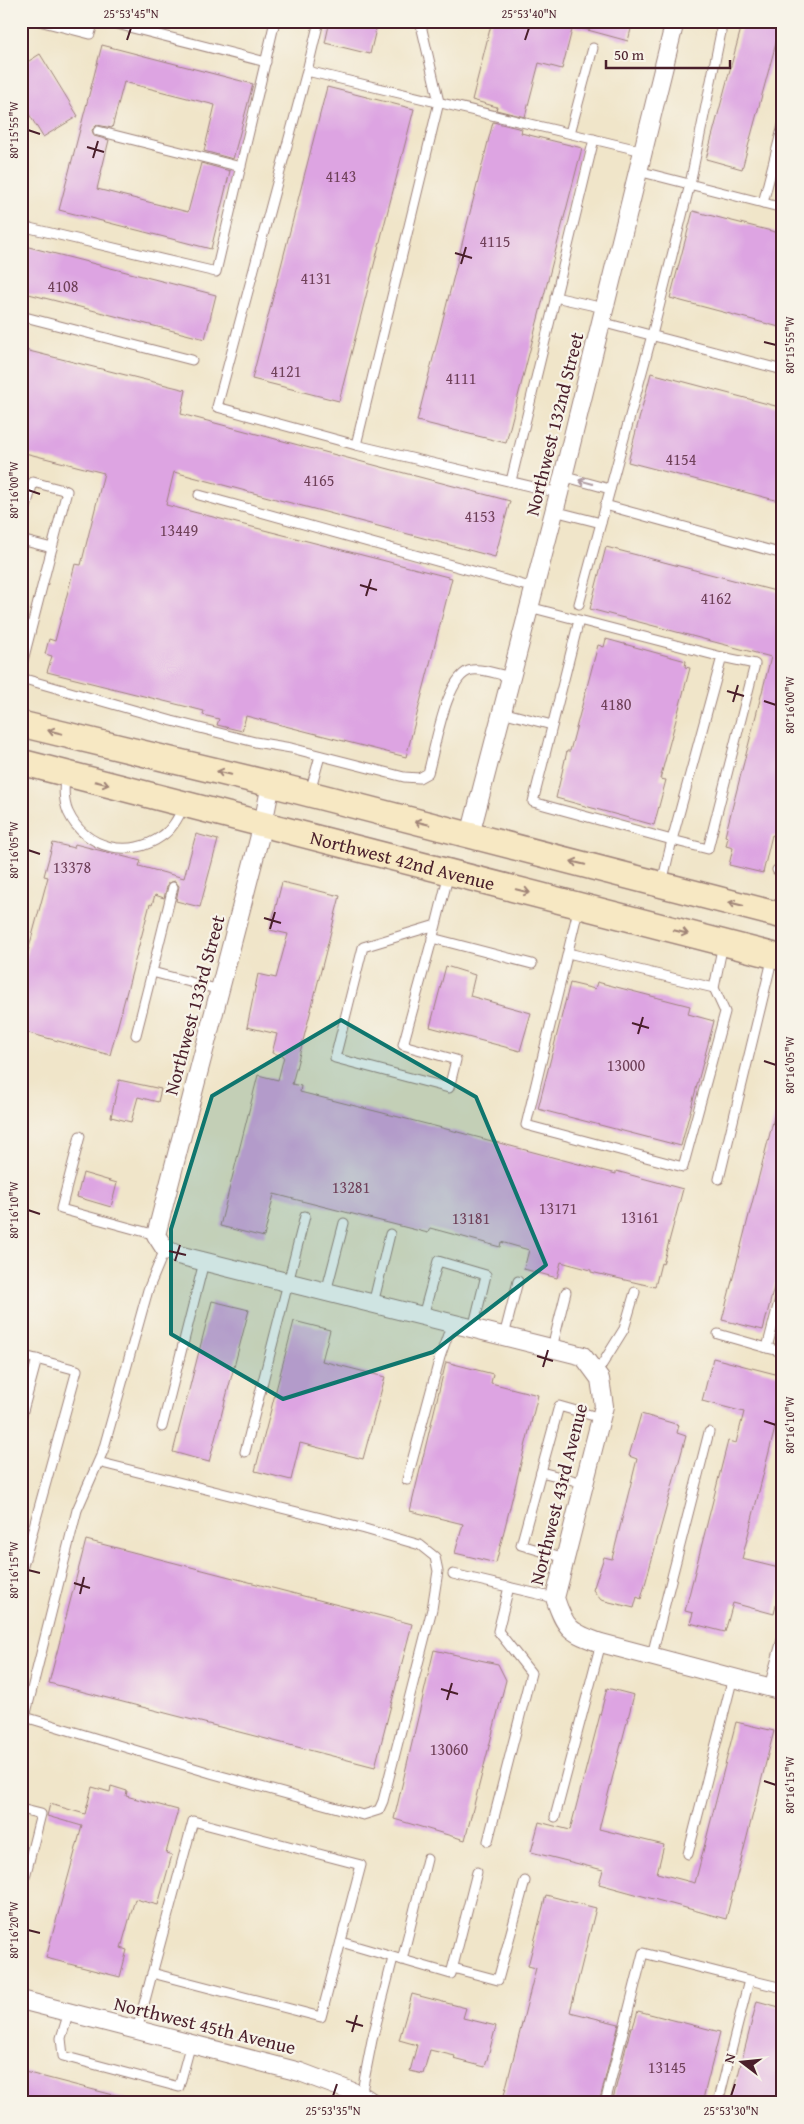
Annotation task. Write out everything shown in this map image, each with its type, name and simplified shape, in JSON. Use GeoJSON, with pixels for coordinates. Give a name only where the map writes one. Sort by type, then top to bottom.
{"type":"FeatureCollection","features":[{"type":"Feature","properties":{"kind":"main road"},"geometry":{"type":"LineString","coordinates":[[21,724],[272,784],[783,916]]}},
{"type":"Feature","properties":{"kind":"main road","name":"Northwest 42nd Avenue"},"geometry":{"type":"LineString","coordinates":[[21,762],[778,957]]}},
{"type":"Feature","properties":{"kind":"main road"},"geometry":{"type":"LineString","coordinates":[[454,874],[470,835]]}},
{"type":"Feature","properties":{"kind":"street","name":"Northwest 132nd Street"},"geometry":{"type":"LineString","coordinates":[[470,835],[559,493],[675,21]]}},
{"type":"Feature","properties":{"kind":"street","name":"Northwest 133rd Street"},"geometry":{"type":"LineString","coordinates":[[160,1242],[220,990],[272,784]]}},
{"type":"Feature","properties":{"kind":"street","name":"Northwest 43rd Avenue"},"geometry":{"type":"LineString","coordinates":[[160,1242],[178,1255],[204,1262],[584,1356],[600,1379],[604,1406],[555,1598],[562,1619],[576,1635],[776,1689]]}},
{"type":"Feature","properties":{"kind":"street","name":"Northwest 45th Avenue"},"geometry":{"type":"LineString","coordinates":[[21,2000],[300,2072],[364,2100]]}},
{"type":"Feature","properties":{"kind":"lane"},"geometry":{"type":"LineString","coordinates":[[39,21],[90,34],[94,21]]}},
{"type":"Feature","properties":{"kind":"lane"},"geometry":{"type":"LineString","coordinates":[[105,21],[266,62]]}},
{"type":"Feature","properties":{"kind":"lane"},"geometry":{"type":"LineString","coordinates":[[21,226],[216,272],[275,21]]}},
{"type":"Feature","properties":{"kind":"lane"},"geometry":{"type":"LineString","coordinates":[[319,21],[216,407],[356,445],[559,493]]}},
{"type":"Feature","properties":{"kind":"lane"},"geometry":{"type":"LineString","coordinates":[[356,445],[439,102],[420,21]]}},
{"type":"Feature","properties":{"kind":"lane"},"geometry":{"type":"LineString","coordinates":[[579,604],[652,336],[690,184],[721,32],[719,21]]}},
{"type":"Feature","properties":{"kind":"lane"},"geometry":{"type":"LineString","coordinates":[[570,133],[593,48]]}},
{"type":"Feature","properties":{"kind":"lane"},"geometry":{"type":"LineString","coordinates":[[307,71],[643,151]]}},
{"type":"Feature","properties":{"kind":"lane"},"geometry":{"type":"LineString","coordinates":[[763,203],[783,125]]}},
{"type":"Feature","properties":{"kind":"lane"},"geometry":{"type":"LineString","coordinates":[[98,131],[241,167]]}},
{"type":"Feature","properties":{"kind":"lane"},"geometry":{"type":"LineString","coordinates":[[511,481],[594,139]]}},
{"type":"Feature","properties":{"kind":"lane"},"geometry":{"type":"LineString","coordinates":[[638,171],[783,208]]}},
{"type":"Feature","properties":{"kind":"lane"},"geometry":{"type":"LineString","coordinates":[[556,297],[652,336],[783,370]]}},
{"type":"Feature","properties":{"kind":"lane"},"geometry":{"type":"LineString","coordinates":[[21,316],[192,360]]}},
{"type":"Feature","properties":{"kind":"lane"},"geometry":{"type":"LineString","coordinates":[[562,476],[610,488]]}},
{"type":"Feature","properties":{"kind":"lane"},"geometry":{"type":"LineString","coordinates":[[21,525],[32,482],[67,490],[21,668]]}},
{"type":"Feature","properties":{"kind":"lane"},"geometry":{"type":"LineString","coordinates":[[199,495],[534,588]]}},
{"type":"Feature","properties":{"kind":"lane"},"geometry":{"type":"LineString","coordinates":[[605,505],[783,554]]}},
{"type":"Feature","properties":{"kind":"lane"},"geometry":{"type":"LineString","coordinates":[[554,511],[601,523]]}},
{"type":"Feature","properties":{"kind":"lane"},"geometry":{"type":"LineString","coordinates":[[21,540],[52,548]]}},
{"type":"Feature","properties":{"kind":"lane"},"geometry":{"type":"LineString","coordinates":[[529,607],[755,664],[708,849],[533,802],[579,620]]}},
{"type":"Feature","properties":{"kind":"lane"},"geometry":{"type":"LineString","coordinates":[[662,885],[672,840],[722,657]]}},
{"type":"Feature","properties":{"kind":"lane"},"geometry":{"type":"LineString","coordinates":[[21,678],[172,721],[255,742],[404,777],[419,778],[428,773],[450,692],[460,676],[472,670],[510,677]]}},
{"type":"Feature","properties":{"kind":"lane"},"geometry":{"type":"LineString","coordinates":[[502,712],[552,725]]}},
{"type":"Feature","properties":{"kind":"lane"},"geometry":{"type":"LineString","coordinates":[[310,794],[320,756]]}},
{"type":"Feature","properties":{"kind":"lane"},"geometry":{"type":"LineString","coordinates":[[65,774],[63,793],[68,811],[78,828],[92,840],[110,848],[128,849],[147,845],[164,836],[176,821],[184,804]]}},
{"type":"Feature","properties":{"kind":"lane"},"geometry":{"type":"LineString","coordinates":[[436,925],[363,947],[335,1058],[449,1088],[456,1060],[403,1045],[432,938],[454,874]]}},
{"type":"Feature","properties":{"kind":"lane"},"geometry":{"type":"LineString","coordinates":[[136,1036],[173,887]]}},
{"type":"Feature","properties":{"kind":"lane"},"geometry":{"type":"LineString","coordinates":[[579,906],[526,1125],[683,1166],[725,1012],[714,988],[724,943]]}},
{"type":"Feature","properties":{"kind":"lane"},"geometry":{"type":"LineString","coordinates":[[432,938],[532,964]]}},
{"type":"Feature","properties":{"kind":"lane"},"geometry":{"type":"LineString","coordinates":[[568,953],[714,988]]}},
{"type":"Feature","properties":{"kind":"lane"},"geometry":{"type":"LineString","coordinates":[[719,1179],[778,957]]}},
{"type":"Feature","properties":{"kind":"lane"},"geometry":{"type":"LineString","coordinates":[[152,972],[220,990]]}},
{"type":"Feature","properties":{"kind":"lane"},"geometry":{"type":"LineString","coordinates":[[80,1136],[62,1209],[160,1242],[103,1451],[76,1510],[25,1717],[214,1774],[363,1815],[379,1810],[432,1609],[438,1571],[435,1557],[420,1545],[366,1529],[98,1462]]}},
{"type":"Feature","properties":{"kind":"lane"},"geometry":{"type":"LineString","coordinates":[[245,1452],[304,1216]]}},
{"type":"Feature","properties":{"kind":"lane"},"geometry":{"type":"LineString","coordinates":[[326,1292],[344,1223]]}},
{"type":"Feature","properties":{"kind":"lane"},"geometry":{"type":"LineString","coordinates":[[373,1304],[390,1234]]}},
{"type":"Feature","properties":{"kind":"lane"},"geometry":{"type":"LineString","coordinates":[[162,1427],[204,1262]]}},
{"type":"Feature","properties":{"kind":"lane"},"geometry":{"type":"LineString","coordinates":[[423,1316],[438,1262],[486,1275],[473,1329]]}},
{"type":"Feature","properties":{"kind":"lane"},"geometry":{"type":"LineString","coordinates":[[504,1336],[518,1281]]}},
{"type":"Feature","properties":{"kind":"lane"},"geometry":{"type":"LineString","coordinates":[[767,1348],[783,1286]]}},
{"type":"Feature","properties":{"kind":"lane"},"geometry":{"type":"LineString","coordinates":[[552,1348],[566,1292]]}},
{"type":"Feature","properties":{"kind":"lane"},"geometry":{"type":"LineString","coordinates":[[596,1374],[624,1329],[635,1292]]}},
{"type":"Feature","properties":{"kind":"lane"},"geometry":{"type":"LineString","coordinates":[[407,1480],[440,1357],[452,1323]]}},
{"type":"Feature","properties":{"kind":"lane"},"geometry":{"type":"LineString","coordinates":[[718,1334],[783,1352]]}},
{"type":"Feature","properties":{"kind":"lane"},"geometry":{"type":"LineString","coordinates":[[21,1354],[77,1370],[21,1573]]}},
{"type":"Feature","properties":{"kind":"lane"},"geometry":{"type":"LineString","coordinates":[[21,1418],[37,1359]]}},
{"type":"Feature","properties":{"kind":"lane"},"geometry":{"type":"LineString","coordinates":[[565,1558],[521,1545],[559,1406],[601,1418]]}},
{"type":"Feature","properties":{"kind":"lane"},"geometry":{"type":"LineString","coordinates":[[652,1655],[709,1432]]}},
{"type":"Feature","properties":{"kind":"lane"},"geometry":{"type":"LineString","coordinates":[[541,1472],[584,1483]]}},
{"type":"Feature","properties":{"kind":"lane"},"geometry":{"type":"LineString","coordinates":[[453,1574],[555,1598]]}},
{"type":"Feature","properties":{"kind":"lane"},"geometry":{"type":"LineString","coordinates":[[488,1841],[531,1673],[498,1631],[509,1587]]}},
{"type":"Feature","properties":{"kind":"lane"},"geometry":{"type":"LineString","coordinates":[[776,1689],[783,1636]]}},
{"type":"Feature","properties":{"kind":"lane"},"geometry":{"type":"LineString","coordinates":[[555,1817],[601,1643]]}},
{"type":"Feature","properties":{"kind":"lane"},"geometry":{"type":"LineString","coordinates":[[688,1854],[733,1677]]}},
{"type":"Feature","properties":{"kind":"lane"},"geometry":{"type":"LineString","coordinates":[[21,1809],[42,1814],[21,1893]]}},
{"type":"Feature","properties":{"kind":"lane"},"geometry":{"type":"LineString","coordinates":[[137,2030],[152,1973],[193,1821],[361,1866],[321,2017],[152,1973]]}},
{"type":"Feature","properties":{"kind":"lane"},"geometry":{"type":"LineString","coordinates":[[364,2100],[372,2040],[427,1859]]}},
{"type":"Feature","properties":{"kind":"lane"},"geometry":{"type":"LineString","coordinates":[[341,1942],[451,1974],[477,1872]]}},
{"type":"Feature","properties":{"kind":"lane"},"geometry":{"type":"LineString","coordinates":[[453,1968],[498,1980],[525,1881]]}},
{"type":"Feature","properties":{"kind":"lane"},"geometry":{"type":"LineString","coordinates":[[605,2103],[643,1953],[783,1988]]}},
{"type":"Feature","properties":{"kind":"lane"},"geometry":{"type":"LineString","coordinates":[[718,2103],[749,1980]]}},
{"type":"Feature","properties":{"kind":"lane"},"geometry":{"type":"LineString","coordinates":[[69,2012],[61,2038],[63,2056],[179,2087],[191,2043]]}},
{"type":"Feature","properties":{"kind":"highlighted area"},"geometry":{"type":"Polygon","coordinates":[[[341,1020],[476,1097],[546,1265],[433,1352],[283,1399],[171,1334],[171,1229],[212,1096],[341,1020]]]}},
{"type":"Feature","properties":{"kind":"building"},"geometry":{"type":"Polygon","coordinates":[[[330,21],[378,21],[370,54],[325,43],[330,21]]]}},
{"type":"Feature","properties":{"kind":"building"},"geometry":{"type":"Polygon","coordinates":[[[492,21],[633,21],[628,41],[573,26],[562,69],[539,63],[525,117],[496,110],[497,107],[472,100],[492,21]]]}},
{"type":"Feature","properties":{"kind":"building"},"geometry":{"type":"Polygon","coordinates":[[[743,21],[782,21],[742,169],[706,159],[743,21]]]}},
{"type":"Feature","properties":{"kind":"building"},"geometry":{"type":"Polygon","coordinates":[[[102,45],[253,84],[233,159],[204,151],[215,105],[124,82],[112,128],[97,125],[92,130],[94,136],[109,140],[97,189],[188,212],[201,163],[230,171],[211,249],[59,210],[102,45]]]}},
{"type":"Feature","properties":{"kind":"building"},"geometry":{"type":"Polygon","coordinates":[[[40,54],[78,116],[43,137],[21,101],[21,66],[40,54]]]}},
{"type":"Feature","properties":{"kind":"building"},"geometry":{"type":"Polygon","coordinates":[[[327,87],[414,109],[339,401],[252,379],[327,87]]]}},
{"type":"Feature","properties":{"kind":"building"},"geometry":{"type":"Polygon","coordinates":[[[493,122],[522,129],[521,133],[582,148],[506,443],[417,421],[493,122]]]}},
{"type":"Feature","properties":{"kind":"building"},"geometry":{"type":"Polygon","coordinates":[[[693,211],[783,234],[783,328],[670,298],[693,211]]]}},
{"type":"Feature","properties":{"kind":"building"},"geometry":{"type":"Polygon","coordinates":[[[21,245],[216,295],[205,339],[21,292],[21,245]]]}},
{"type":"Feature","properties":{"kind":"building"},"geometry":{"type":"Polygon","coordinates":[[[21,349],[186,390],[181,414],[510,501],[495,557],[174,472],[166,505],[452,578],[406,757],[246,716],[242,731],[217,725],[219,719],[203,715],[204,711],[47,672],[52,656],[45,654],[49,639],[55,641],[75,564],[81,565],[104,473],[21,452],[21,349]]]}},
{"type":"Feature","properties":{"kind":"building"},"geometry":{"type":"Polygon","coordinates":[[[651,373],[783,408],[783,502],[628,462],[651,373]]]}},
{"type":"Feature","properties":{"kind":"building"},"geometry":{"type":"Polygon","coordinates":[[[606,547],[783,593],[783,838],[772,835],[763,873],[729,865],[733,848],[726,846],[728,837],[725,836],[771,657],[590,609],[606,547]]]}},
{"type":"Feature","properties":{"kind":"building"},"geometry":{"type":"Polygon","coordinates":[[[606,639],[686,661],[685,667],[690,668],[660,779],[666,780],[654,825],[556,798],[567,751],[570,751],[598,645],[604,647],[606,639]]]}},
{"type":"Feature","properties":{"kind":"building"},"geometry":{"type":"Polygon","coordinates":[[[196,834],[218,840],[200,907],[176,901],[179,886],[175,881],[168,883],[164,898],[155,895],[152,905],[150,904],[110,1055],[21,1031],[21,977],[48,877],[44,876],[53,843],[74,848],[75,844],[141,861],[139,866],[184,878],[196,834]]]}},
{"type":"Feature","properties":{"kind":"building"},"geometry":{"type":"Polygon","coordinates":[[[282,882],[340,896],[292,1084],[301,1086],[300,1092],[616,1174],[616,1171],[683,1189],[655,1287],[591,1272],[591,1270],[561,1262],[557,1278],[524,1269],[529,1250],[501,1242],[500,1247],[430,1228],[428,1233],[274,1194],[264,1237],[220,1226],[258,1075],[278,1080],[284,1056],[272,1053],[277,1034],[247,1027],[258,974],[276,978],[288,934],[270,930],[282,882]]]}},
{"type":"Feature","properties":{"kind":"building"},"geometry":{"type":"Polygon","coordinates":[[[446,966],[475,975],[470,996],[531,1013],[520,1051],[430,1027],[446,966]]]}},
{"type":"Feature","properties":{"kind":"building"},"geometry":{"type":"Polygon","coordinates":[[[597,982],[690,1006],[688,1014],[714,1021],[681,1146],[538,1109],[570,983],[595,989],[597,982]]]}},
{"type":"Feature","properties":{"kind":"building"},"geometry":{"type":"Polygon","coordinates":[[[119,1080],[161,1089],[158,1102],[138,1097],[131,1122],[111,1117],[119,1080]]]}},
{"type":"Feature","properties":{"kind":"building"},"geometry":{"type":"Polygon","coordinates":[[[778,1102],[783,1103],[783,1252],[763,1330],[722,1320],[778,1102]]]}},
{"type":"Feature","properties":{"kind":"building"},"geometry":{"type":"Polygon","coordinates":[[[83,1173],[117,1183],[111,1207],[77,1197],[83,1173]]]}},
{"type":"Feature","properties":{"kind":"building"},"geometry":{"type":"Polygon","coordinates":[[[212,1301],[249,1310],[209,1462],[173,1452],[212,1301]]]}},
{"type":"Feature","properties":{"kind":"building"},"geometry":{"type":"Polygon","coordinates":[[[294,1321],[330,1330],[322,1361],[385,1377],[363,1459],[300,1443],[291,1480],[255,1471],[294,1321]]]}},
{"type":"Feature","properties":{"kind":"building"},"geometry":{"type":"Polygon","coordinates":[[[713,1358],[783,1376],[783,1422],[777,1420],[742,1559],[783,1569],[783,1577],[774,1614],[733,1603],[725,1632],[690,1623],[693,1613],[685,1611],[728,1441],[736,1443],[744,1412],[702,1401],[713,1358]]]}},
{"type":"Feature","properties":{"kind":"building"},"geometry":{"type":"Polygon","coordinates":[[[446,1362],[493,1374],[491,1383],[538,1395],[496,1563],[455,1553],[463,1524],[410,1511],[446,1362]]]}},
{"type":"Feature","properties":{"kind":"building"},"geometry":{"type":"Polygon","coordinates":[[[641,1414],[679,1425],[677,1433],[686,1436],[641,1599],[637,1597],[634,1608],[601,1600],[593,1590],[604,1557],[612,1559],[637,1459],[629,1456],[641,1414]]]}},
{"type":"Feature","properties":{"kind":"building"},"geometry":{"type":"Polygon","coordinates":[[[86,1540],[412,1624],[375,1767],[49,1683],[86,1540]]]}},
{"type":"Feature","properties":{"kind":"building"},"geometry":{"type":"Polygon","coordinates":[[[434,1650],[498,1664],[506,1680],[465,1840],[394,1819],[434,1650]]]}},
{"type":"Feature","properties":{"kind":"building"},"geometry":{"type":"Polygon","coordinates":[[[607,1688],[634,1695],[599,1829],[664,1845],[657,1873],[695,1883],[736,1722],[774,1731],[726,1919],[599,1884],[603,1870],[531,1852],[539,1822],[570,1830],[607,1688]]]}},
{"type":"Feature","properties":{"kind":"building"},"geometry":{"type":"Polygon","coordinates":[[[111,1786],[127,1791],[126,1796],[178,1810],[166,1853],[172,1855],[158,1905],[135,1899],[121,1948],[127,1950],[120,1977],[46,1958],[82,1826],[47,1816],[50,1804],[85,1814],[92,1787],[110,1792],[111,1786]]]}},
{"type":"Feature","properties":{"kind":"building"},"geometry":{"type":"Polygon","coordinates":[[[546,1895],[596,1908],[570,2012],[619,2024],[599,2103],[502,2103],[536,1968],[528,1966],[546,1895]]]}},
{"type":"Feature","properties":{"kind":"building"},"geometry":{"type":"Polygon","coordinates":[[[412,1994],[466,2008],[463,2018],[496,2026],[485,2067],[454,2059],[455,2056],[430,2050],[423,2074],[410,2071],[417,2045],[399,2040],[412,1994]]]}},
{"type":"Feature","properties":{"kind":"building"},"geometry":{"type":"Polygon","coordinates":[[[757,2001],[783,2008],[783,2103],[731,2103],[757,2001]]]}},
{"type":"Feature","properties":{"kind":"building"},"geometry":{"type":"Polygon","coordinates":[[[638,2011],[720,2032],[702,2103],[612,2103],[631,2027],[633,2027],[638,2011]]]}},
{"type":"Feature","properties":{"kind":"building"},"geometry":{"type":"Polygon","coordinates":[[[21,2071],[125,2098],[124,2103],[21,2103],[21,2071]]]}}]}
